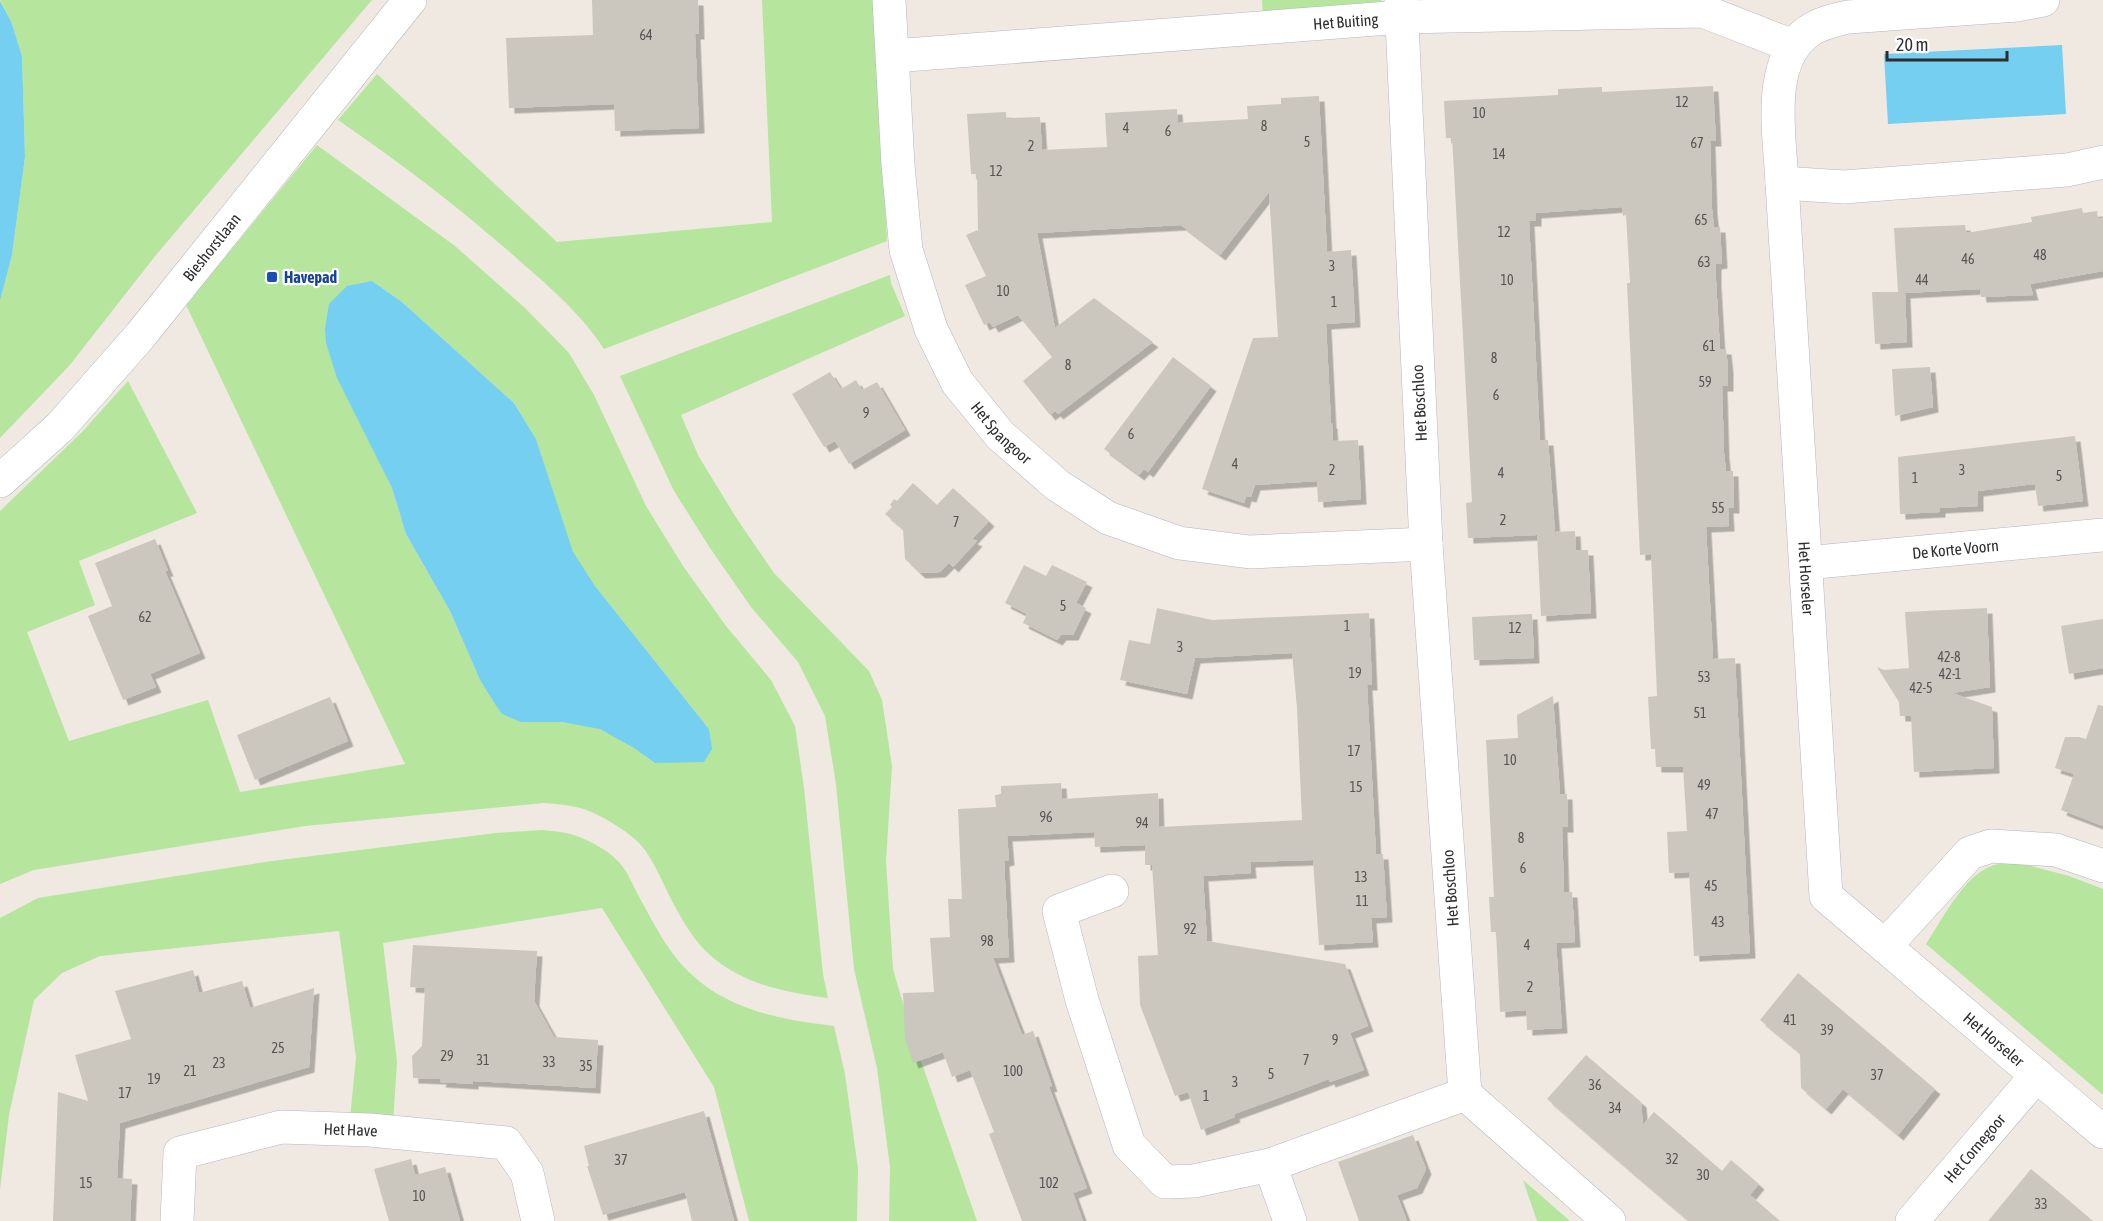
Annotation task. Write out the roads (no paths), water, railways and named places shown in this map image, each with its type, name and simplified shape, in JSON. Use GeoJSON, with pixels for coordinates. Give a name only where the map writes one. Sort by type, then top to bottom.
{"type":"FeatureCollection","features":[{"type":"Feature","properties":{"kind":"street","name":"Bieshorstlaan"},"geometry":{"type":"LineString","coordinates":[[0,481],[60,427],[140,336],[308,130],[410,0]]}},
{"type":"Feature","properties":{"kind":"street","name":"Het Spangoor"},"geometry":{"type":"LineString","coordinates":[[889,0],[898,165],[906,250],[931,330],[957,382],[1000,435],[1057,485],[1108,518],[1179,543],[1250,552],[1426,544]]}},
{"type":"Feature","properties":{"kind":"street","name":"Het Horseler"},"geometry":{"type":"LineString","coordinates":[[2043,0],[2017,5],[1848,17],[1831,21],[1809,31],[1794,46],[1783,64],[1778,91],[1782,183],[1826,896],[2103,1132]]}},
{"type":"Feature","properties":{"kind":"street","name":"Het Buiting"},"geometry":{"type":"LineString","coordinates":[[893,56],[1401,9],[1703,11],[1794,46]]}},
{"type":"Feature","properties":{"kind":"street","name":"Het Boschloo"},"geometry":{"type":"LineString","coordinates":[[1401,9],[1426,544],[1465,1094]]}},
{"type":"Feature","properties":{"kind":"street"},"geometry":{"type":"LineString","coordinates":[[1782,183],[1844,187],[2067,170],[2103,162]]}},
{"type":"Feature","properties":{"kind":"street","name":"De Korte Voorn"},"geometry":{"type":"LineString","coordinates":[[1806,563],[2103,535]]}},
{"type":"Feature","properties":{"kind":"street"},"geometry":{"type":"LineString","coordinates":[[1885,946],[1970,853],[1990,846],[2056,850],[2103,866]]}},
{"type":"Feature","properties":{"kind":"street"},"geometry":{"type":"LineString","coordinates":[[1112,891],[1059,911],[1082,1000],[1130,1145],[1165,1182],[1194,1182],[1270,1165],[1465,1094],[1609,1221]]}},
{"type":"Feature","properties":{"kind":"street","name":"Het Cornegoor"},"geometry":{"type":"LineString","coordinates":[[1912,1221],[2037,1075]]}},
{"type":"Feature","properties":{"kind":"street","name":"Het Have"},"geometry":{"type":"LineString","coordinates":[[177,1221],[180,1153],[281,1127],[370,1130],[506,1143],[527,1173],[538,1221]]}},
{"type":"Feature","properties":{"kind":"street"},"geometry":{"type":"LineString","coordinates":[[1270,1165],[1290,1221]]}},
{"type":"Feature","properties":{"kind":"water"},"geometry":{"type":"Polygon","coordinates":[[[0,1],[11,21],[22,56],[25,157],[12,255],[0,301],[0,1]]]}},
{"type":"Feature","properties":{"kind":"water"},"geometry":{"type":"Polygon","coordinates":[[[2062,45],[2066,114],[1888,124],[1884,54],[2062,45]]]}},
{"type":"Feature","properties":{"kind":"water"},"geometry":{"type":"Polygon","coordinates":[[[372,281],[402,302],[514,403],[536,439],[573,552],[595,586],[709,729],[712,749],[704,762],[655,763],[600,729],[562,722],[521,722],[502,714],[495,704],[480,680],[450,611],[406,534],[392,488],[337,378],[326,343],[325,329],[329,304],[347,286],[372,281]]]}},
{"type":"Feature","properties":{"kind":"place","name":"Havepad"},"geometry":{"type":"Point","coordinates":[272,277]}}]}
